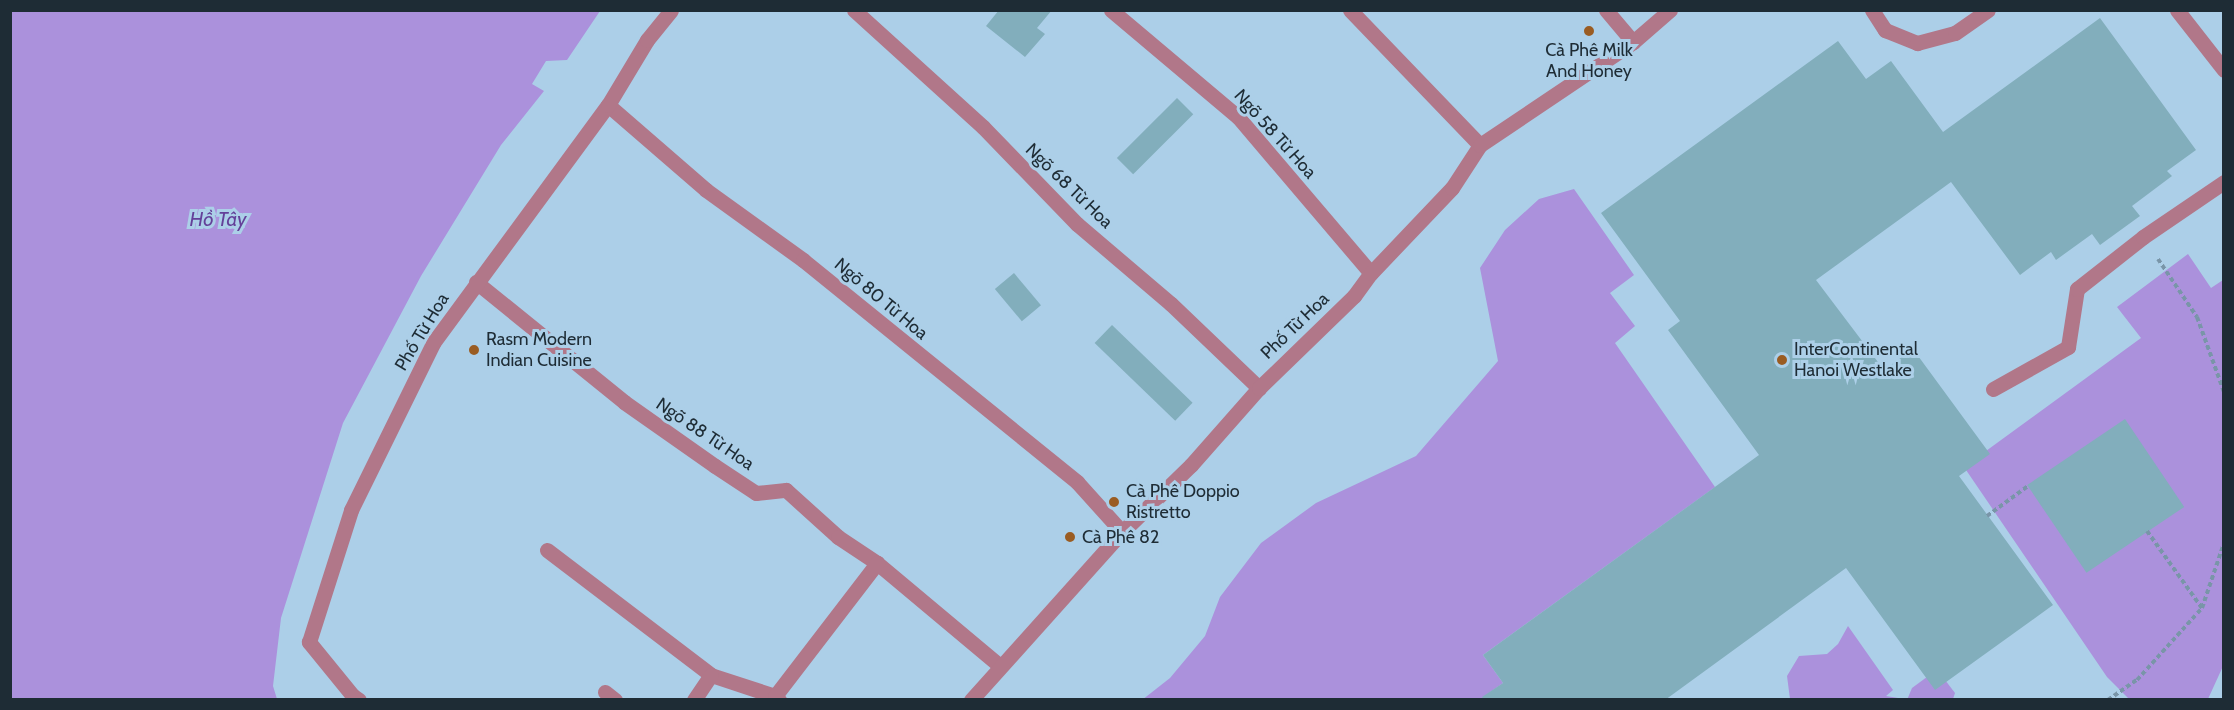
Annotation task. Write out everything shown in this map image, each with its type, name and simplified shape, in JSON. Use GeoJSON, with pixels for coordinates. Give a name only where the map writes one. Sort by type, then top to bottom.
{"type":"FeatureCollection","features":[{"type":"Feature","properties":{"kind":"street","name":"Phố Từ Hoa"},"geometry":{"type":"LineString","coordinates":[[359,699],[353,696],[309,642],[351,510],[433,344],[476,282],[608,105],[647,40],[671,10]]}},
{"type":"Feature","properties":{"kind":"street","name":"Ngõ 68 Từ Hoa"},"geometry":{"type":"LineString","coordinates":[[854,10],[983,127],[1077,224],[1171,304],[1259,388]]}},
{"type":"Feature","properties":{"kind":"street","name":"Ngõ 58 Từ Hoa"},"geometry":{"type":"LineString","coordinates":[[1111,10],[1238,117],[1371,273]]}},
{"type":"Feature","properties":{"kind":"street"},"geometry":{"type":"LineString","coordinates":[[1350,10],[1480,145]]}},
{"type":"Feature","properties":{"kind":"street"},"geometry":{"type":"LineString","coordinates":[[1606,10],[1633,42]]}},
{"type":"Feature","properties":{"kind":"street"},"geometry":{"type":"LineString","coordinates":[[1872,10],[1885,30],[1917,43],[1954,33],[1988,10]]}},
{"type":"Feature","properties":{"kind":"street"},"geometry":{"type":"LineString","coordinates":[[2177,10],[2223,70]]}},
{"type":"Feature","properties":{"kind":"street","name":"Phố Từ Hoa"},"geometry":{"type":"LineString","coordinates":[[971,699],[1122,532],[1191,465],[1259,388],[1354,296],[1371,273],[1452,188],[1480,145],[1633,42],[1661,13]]}},
{"type":"Feature","properties":{"kind":"street","name":"Ngõ 80 Từ Hoa"},"geometry":{"type":"LineString","coordinates":[[608,105],[706,190],[803,260],[1077,482],[1122,532]]}},
{"type":"Feature","properties":{"kind":"street"},"geometry":{"type":"LineString","coordinates":[[1993,389],[2068,347],[2077,289],[2143,237],[2223,183]]}},
{"type":"Feature","properties":{"kind":"street","name":"Ngõ 88 Từ Hoa"},"geometry":{"type":"LineString","coordinates":[[476,282],[624,402],[756,493],[786,490],[838,537],[877,563],[1000,666]]}},
{"type":"Feature","properties":{"kind":"street"},"geometry":{"type":"LineString","coordinates":[[547,550],[711,675],[777,698],[877,563]]}},
{"type":"Feature","properties":{"kind":"street"},"geometry":{"type":"LineString","coordinates":[[694,699],[711,675]]}},
{"type":"Feature","properties":{"kind":"path"},"geometry":{"type":"LineString","coordinates":[[2143,237],[2197,317],[2223,392]]}},
{"type":"Feature","properties":{"kind":"path"},"geometry":{"type":"LineString","coordinates":[[1988,516],[2028,486]]}},
{"type":"Feature","properties":{"kind":"path"},"geometry":{"type":"LineString","coordinates":[[2148,531],[2202,608]]}},
{"type":"Feature","properties":{"kind":"path"},"geometry":{"type":"LineString","coordinates":[[2108,699],[2137,680],[2202,608],[2223,543]]}},
{"type":"Feature","properties":{"kind":"water","name":"Hồ Tây"},"geometry":{"type":"Polygon","coordinates":[[[10,11],[600,11],[567,60],[546,61],[532,84],[544,91],[501,145],[421,276],[343,423],[281,618],[273,686],[277,699],[11,699],[10,11]]]}},
{"type":"Feature","properties":{"kind":"water"},"geometry":{"type":"Polygon","coordinates":[[[1574,189],[1634,275],[1610,293],[1635,326],[1615,343],[1715,487],[1483,655],[1503,683],[1483,697],[1484,699],[1142,700],[1170,678],[1205,636],[1220,597],[1261,543],[1316,503],[1416,456],[1498,361],[1480,268],[1505,230],[1539,199],[1574,189]]]}},
{"type":"Feature","properties":{"kind":"water"},"geometry":{"type":"Polygon","coordinates":[[[2188,254],[2211,288],[2223,280],[2224,664],[2208,699],[2129,699],[2107,677],[1964,467],[2141,338],[2117,307],[2188,254]]]}},
{"type":"Feature","properties":{"kind":"water"},"geometry":{"type":"Polygon","coordinates":[[[1848,626],[1893,690],[1886,696],[1904,699],[1790,699],[1787,676],[1799,656],[1827,654],[1838,644],[1848,626]]]}},
{"type":"Feature","properties":{"kind":"water"},"geometry":{"type":"Polygon","coordinates":[[[1931,674],[1942,676],[1955,693],[1953,699],[1907,700],[1912,688],[1931,674]]]}},
{"type":"Feature","properties":{"kind":"building"},"geometry":{"type":"Polygon","coordinates":[[[999,10],[1052,10],[1037,28],[1045,34],[1025,57],[986,26],[999,10]]]}},
{"type":"Feature","properties":{"kind":"building","name":"InterContinental Hanoi Westlake"},"geometry":{"type":"Polygon","coordinates":[[[2100,18],[2196,150],[2167,171],[2172,176],[2132,206],[2140,216],[2100,245],[2092,234],[2056,260],[2051,252],[2020,275],[1951,182],[1816,280],[1884,370],[1913,349],[1990,454],[1959,476],[2053,605],[1935,690],[1846,568],[1665,700],[1484,700],[1482,697],[1503,683],[1483,655],[1759,455],[1668,330],[1680,321],[1601,213],[1838,41],[1866,79],[1891,61],[1943,132],[2100,18]]]}},
{"type":"Feature","properties":{"kind":"building"},"geometry":{"type":"Polygon","coordinates":[[[1177,98],[1193,114],[1133,174],[1117,158],[1177,98]]]}},
{"type":"Feature","properties":{"kind":"building"},"geometry":{"type":"Polygon","coordinates":[[[1014,273],[1041,305],[1022,321],[995,289],[1014,273]]]}},
{"type":"Feature","properties":{"kind":"building"},"geometry":{"type":"Polygon","coordinates":[[[1112,325],[1193,403],[1175,421],[1095,343],[1112,325]]]}},
{"type":"Feature","properties":{"kind":"building"},"geometry":{"type":"Polygon","coordinates":[[[2125,419],[2184,507],[2086,573],[2027,485],[2125,419]]]}},
{"type":"Feature","properties":{"kind":"place","name":"Cà Phê Milk And Honey"},"geometry":{"type":"Point","coordinates":[1589,31]}},
{"type":"Feature","properties":{"kind":"place","name":"Rasm Modern Indian Cuisine"},"geometry":{"type":"Point","coordinates":[474,350]}},
{"type":"Feature","properties":{"kind":"place","name":"InterContinental Hanoi Westlake"},"geometry":{"type":"Point","coordinates":[1782,360]}},
{"type":"Feature","properties":{"kind":"place","name":"Cà Phê Doppio Ristretto"},"geometry":{"type":"Point","coordinates":[1114,502]}},
{"type":"Feature","properties":{"kind":"place","name":"Cà Phê 82"},"geometry":{"type":"Point","coordinates":[1070,537]}}]}
